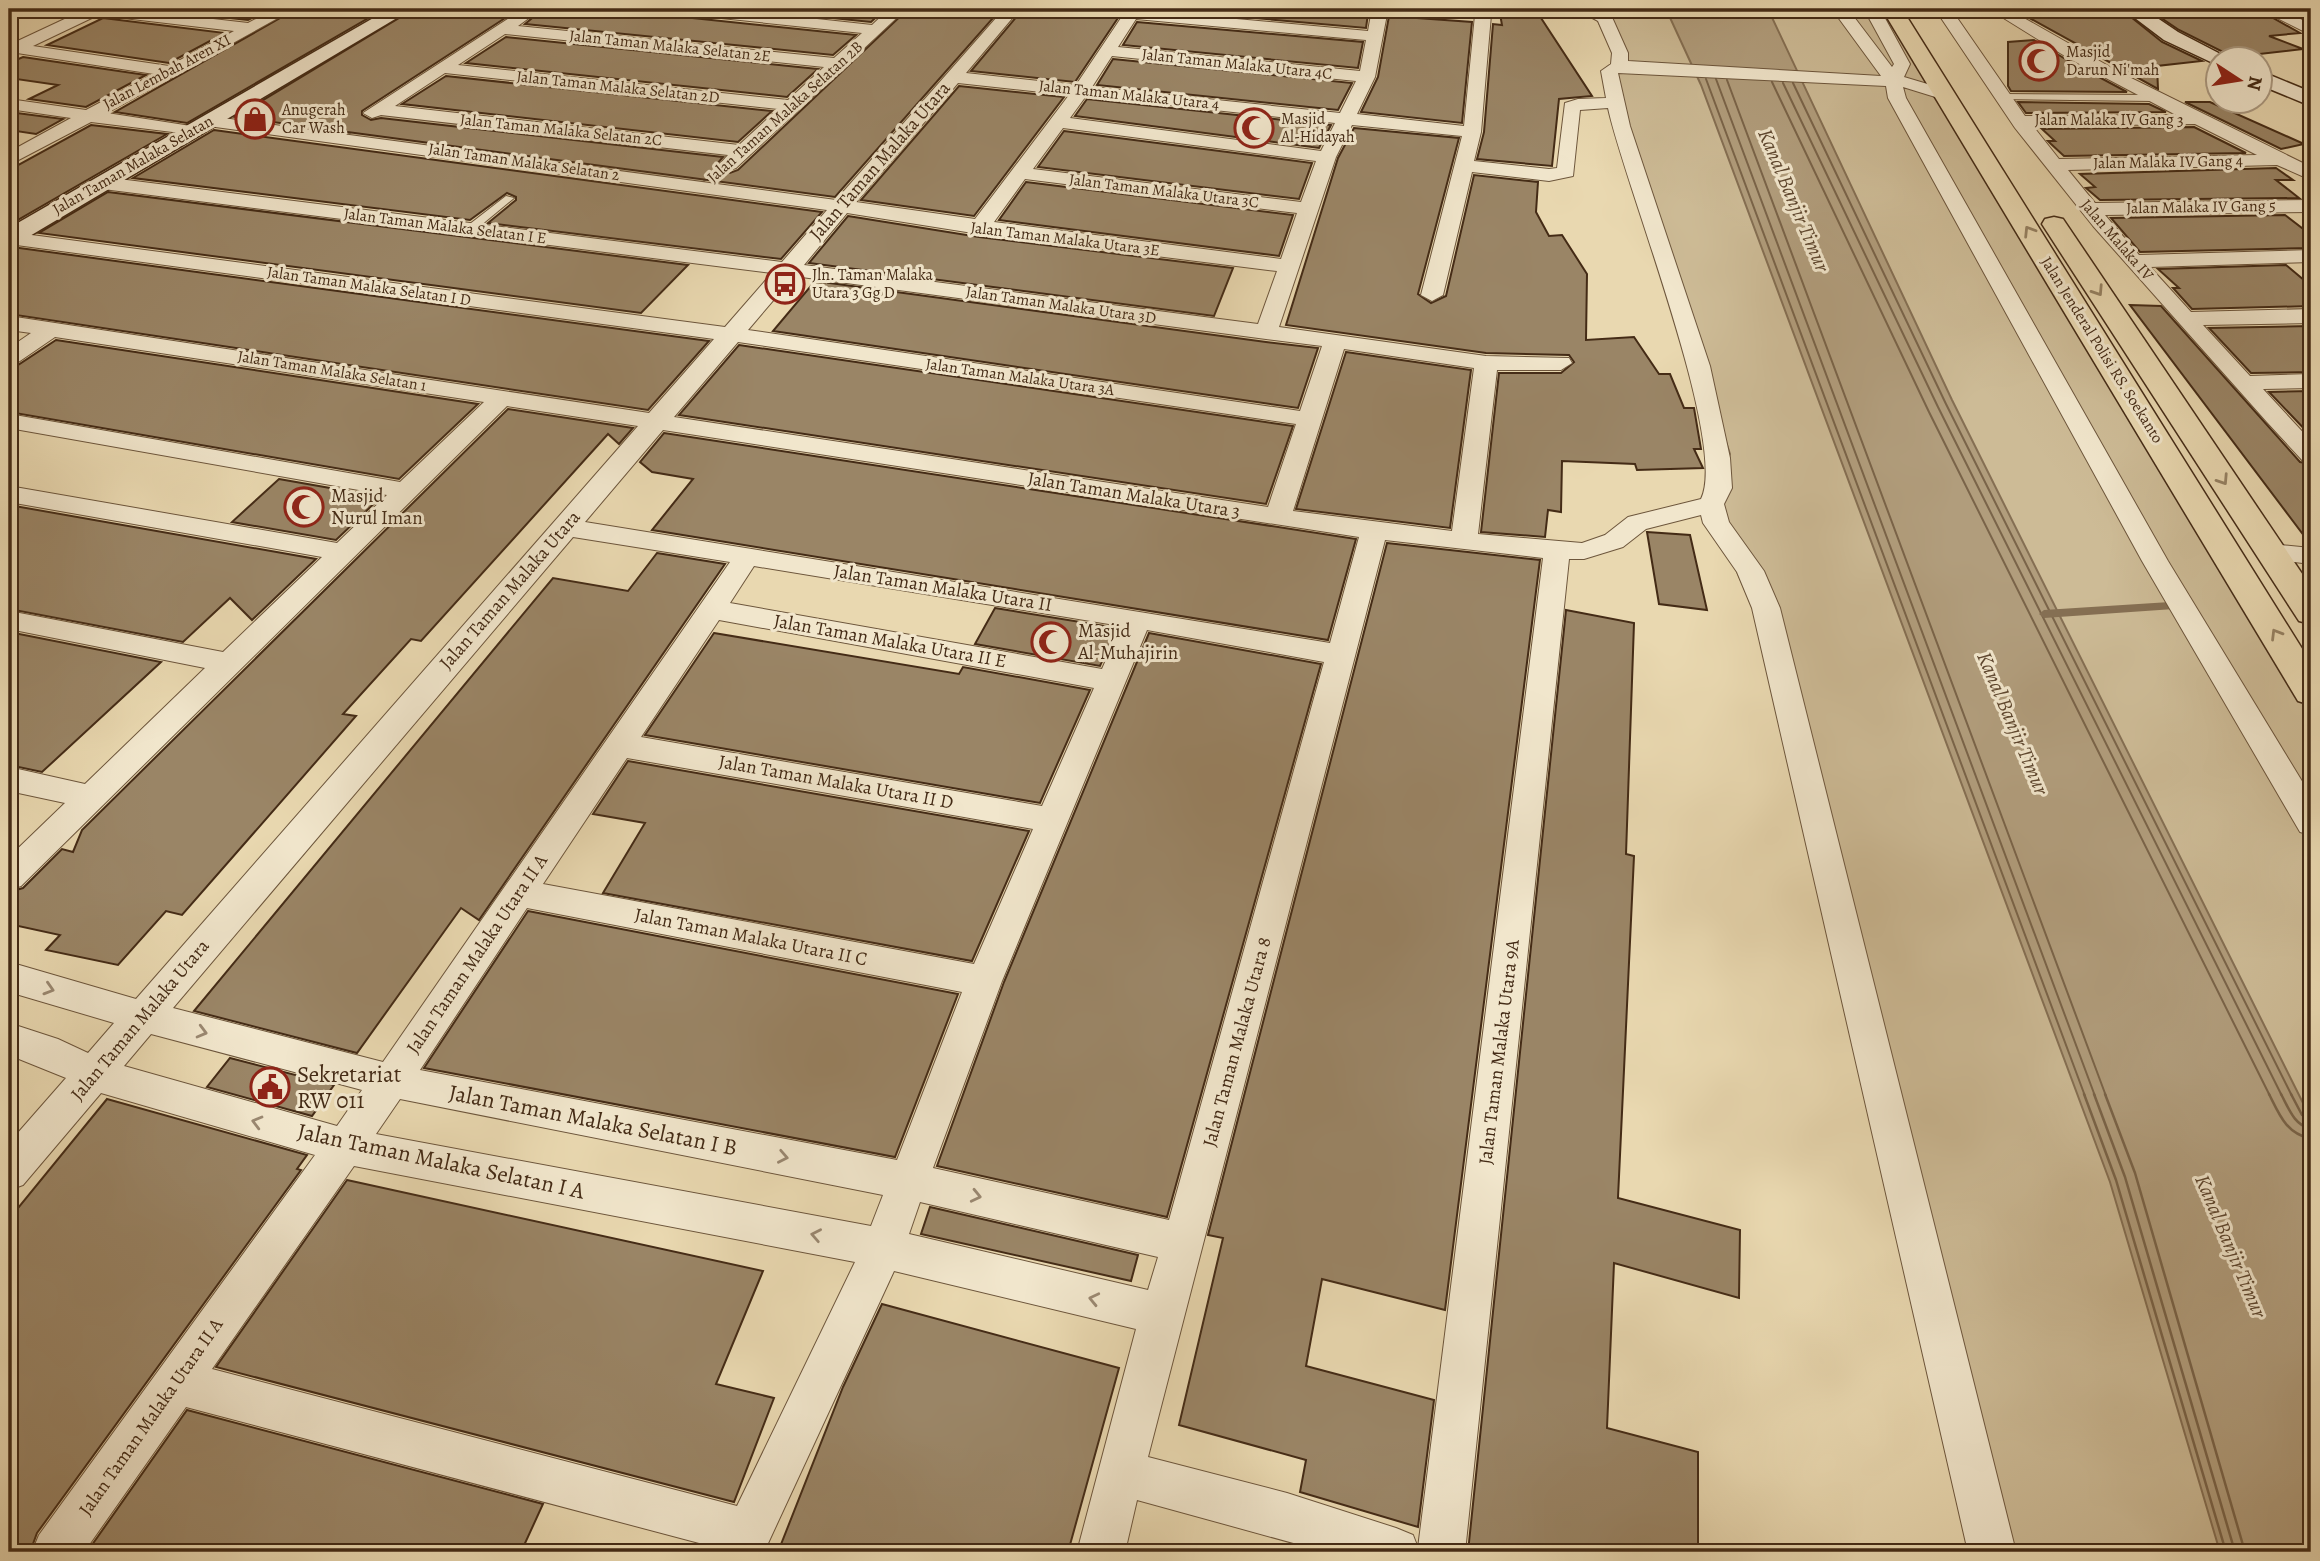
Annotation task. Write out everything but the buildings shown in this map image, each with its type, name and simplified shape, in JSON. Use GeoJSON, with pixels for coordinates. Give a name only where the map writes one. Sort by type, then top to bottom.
{"type":"FeatureCollection","features":[{"type":"Feature","properties":{"kind":"main road","name":"Jalan Jenderal Polisi RS. Soekanto"},"geometry":{"type":"LineString","coordinates":[[1892,9],[2311,692]]}},
{"type":"Feature","properties":{"kind":"main road","name":"Jalan Jenderal Polisi RS. Soekanto"},"geometry":{"type":"LineString","coordinates":[[1912,9],[2310,609]]}},
{"type":"Feature","properties":{"kind":"street","name":"Jalan Lembah Aren XI"},"geometry":{"type":"LineString","coordinates":[[9,159],[286,9]]}},
{"type":"Feature","properties":{"kind":"street","name":"Jalan Taman Malaka Selatan"},"geometry":{"type":"LineString","coordinates":[[9,238],[402,9]]}},
{"type":"Feature","properties":{"kind":"street"},"geometry":{"type":"LineString","coordinates":[[337,136],[533,9]]}},
{"type":"Feature","properties":{"kind":"street"},"geometry":{"type":"LineString","coordinates":[[683,9],[876,30]]}},
{"type":"Feature","properties":{"kind":"street","name":"Jalan Taman Malaka Selatan 2B"},"geometry":{"type":"LineString","coordinates":[[703,187],[898,9]]}},
{"type":"Feature","properties":{"kind":"street","name":"Jalan Taman Malaka Utara"},"geometry":{"type":"LineString","coordinates":[[9,1172],[1012,9]]}},
{"type":"Feature","properties":{"kind":"street"},"geometry":{"type":"LineString","coordinates":[[1266,332],[1291,267],[1327,157],[1367,77],[1380,9]]}},
{"type":"Feature","properties":{"kind":"street"},"geometry":{"type":"LineString","coordinates":[[1584,9],[1605,18],[1620,53],[1619,66]]}},
{"type":"Feature","properties":{"kind":"street"},"geometry":{"type":"LineString","coordinates":[[1840,9],[1885,71],[1898,81],[1939,85]]}},
{"type":"Feature","properties":{"kind":"street"},"geometry":{"type":"LineString","coordinates":[[1872,9],[1902,64],[1897,98],[2155,561],[2311,823]]}},
{"type":"Feature","properties":{"kind":"street","name":"Jalan Malaka IV"},"geometry":{"type":"LineString","coordinates":[[1943,9],[2021,121],[2090,209],[2185,319],[2311,454]]}},
{"type":"Feature","properties":{"kind":"street"},"geometry":{"type":"LineString","coordinates":[[1997,9],[2078,59],[2311,174]]}},
{"type":"Feature","properties":{"kind":"street"},"geometry":{"type":"LineString","coordinates":[[2132,9],[2171,36],[2204,52]]}},
{"type":"Feature","properties":{"kind":"street"},"geometry":{"type":"LineString","coordinates":[[2267,9],[2311,30]]}},
{"type":"Feature","properties":{"kind":"street"},"geometry":{"type":"LineString","coordinates":[[12,50],[90,10],[250,28]]}},
{"type":"Feature","properties":{"kind":"street"},"geometry":{"type":"LineString","coordinates":[[979,228],[1081,91],[1133,11],[1374,36]]}},
{"type":"Feature","properties":{"kind":"street"},"geometry":{"type":"LineString","coordinates":[[1432,295],[1472,132],[1483,15]]}},
{"type":"Feature","properties":{"kind":"street","name":"Jalan Taman Malaka Selatan 2E"},"geometry":{"type":"LineString","coordinates":[[501,29],[839,64]]}},
{"type":"Feature","properties":{"kind":"street"},"geometry":{"type":"LineString","coordinates":[[12,50],[170,71]]}},
{"type":"Feature","properties":{"kind":"street","name":"Jalan Taman Malaka Utara 4C"},"geometry":{"type":"LineString","coordinates":[[1107,51],[1367,77]]}},
{"type":"Feature","properties":{"kind":"street"},"geometry":{"type":"LineString","coordinates":[[1939,85],[1619,66],[1609,71],[1615,103],[1699,366],[1718,458],[1719,488],[1711,504],[1716,523],[1750,571],[1766,608],[1992,1552]]}},
{"type":"Feature","properties":{"kind":"street","name":"Jalan Taman Malaka Selatan 2D"},"geometry":{"type":"LineString","coordinates":[[442,68],[794,106]]}},
{"type":"Feature","properties":{"kind":"street","name":"Jalan Taman Malaka Utara 4"},"geometry":{"type":"LineString","coordinates":[[953,77],[1472,132]]}},
{"type":"Feature","properties":{"kind":"street"},"geometry":{"type":"LineString","coordinates":[[2274,83],[2311,100]]}},
{"type":"Feature","properties":{"kind":"street"},"geometry":{"type":"LineString","coordinates":[[1464,166],[1549,175],[1566,172],[1571,107],[1578,104],[1615,103]]}},
{"type":"Feature","properties":{"kind":"street","name":"Jalan Taman Malaka Selatan 2"},"geometry":{"type":"LineString","coordinates":[[10,104],[86,116],[337,136],[840,207]]}},
{"type":"Feature","properties":{"kind":"street","name":"Jalan Taman Malaka Selatan 2C"},"geometry":{"type":"LineString","coordinates":[[378,109],[744,150]]}},
{"type":"Feature","properties":{"kind":"street","name":"Jalan Malaka IV Gang 3"},"geometry":{"type":"LineString","coordinates":[[2021,121],[2198,120]]}},
{"type":"Feature","properties":{"kind":"street"},"geometry":{"type":"LineString","coordinates":[[1057,122],[1327,157]]}},
{"type":"Feature","properties":{"kind":"street","name":"Jalan Malaka IV Gang 4"},"geometry":{"type":"LineString","coordinates":[[2055,165],[2282,160]]}},
{"type":"Feature","properties":{"kind":"street","name":"Jalan Taman Malaka Utara 3C"},"geometry":{"type":"LineString","coordinates":[[1019,173],[1309,209]]}},
{"type":"Feature","properties":{"kind":"street","name":"Jalan Taman Malaka Selatan I E"},"geometry":{"type":"LineString","coordinates":[[103,183],[787,269]]}},
{"type":"Feature","properties":{"kind":"street","name":"Jalan Malaka IV Gang 5"},"geometry":{"type":"LineString","coordinates":[[2090,209],[2311,206]]}},
{"type":"Feature","properties":{"kind":"street","name":"Jalan Taman Malaka Utara 3E"},"geometry":{"type":"LineString","coordinates":[[840,207],[979,228],[1291,267]]}},
{"type":"Feature","properties":{"kind":"street","name":"Jalan Taman Malaka Selatan I D"},"geometry":{"type":"LineString","coordinates":[[9,238],[730,334]]}},
{"type":"Feature","properties":{"kind":"street"},"geometry":{"type":"LineString","coordinates":[[2136,261],[2311,256]]}},
{"type":"Feature","properties":{"kind":"street","name":"Jalan Taman Malaka Utara 3D"},"geometry":{"type":"LineString","coordinates":[[787,269],[1486,362],[1561,363]]}},
{"type":"Feature","properties":{"kind":"street"},"geometry":{"type":"LineString","coordinates":[[2185,319],[2311,316]]}},
{"type":"Feature","properties":{"kind":"street","name":"Jalan Taman Malaka Selatan 1"},"geometry":{"type":"LineString","coordinates":[[9,323],[654,422]]}},
{"type":"Feature","properties":{"kind":"street"},"geometry":{"type":"LineString","coordinates":[[9,358],[52,328]]}},
{"type":"Feature","properties":{"kind":"street","name":"Jalan Taman Malaka Utara 3A"},"geometry":{"type":"LineString","coordinates":[[730,334],[1309,419]]}},
{"type":"Feature","properties":{"kind":"street"},"geometry":{"type":"LineString","coordinates":[[1278,516],[1335,341]]}},
{"type":"Feature","properties":{"kind":"street"},"geometry":{"type":"LineString","coordinates":[[1464,540],[1486,362]]}},
{"type":"Feature","properties":{"kind":"street"},"geometry":{"type":"LineString","coordinates":[[2245,383],[2311,381]]}},
{"type":"Feature","properties":{"kind":"street"},"geometry":{"type":"LineString","coordinates":[[9,877],[503,397]]}},
{"type":"Feature","properties":{"kind":"street"},"geometry":{"type":"LineString","coordinates":[[9,421],[406,491]]}},
{"type":"Feature","properties":{"kind":"street","name":"Jalan Taman Malaka Utara 3"},"geometry":{"type":"LineString","coordinates":[[654,422],[1374,531],[1558,551],[1584,551],[1614,541],[1637,523],[1711,504]]}},
{"type":"Feature","properties":{"kind":"street"},"geometry":{"type":"LineString","coordinates":[[9,494],[343,552]]}},
{"type":"Feature","properties":{"kind":"street","name":"Jalan Taman Malaka Utara II"},"geometry":{"type":"LineString","coordinates":[[563,527],[1138,619],[1332,653]]}},
{"type":"Feature","properties":{"kind":"street","name":"Jalan Taman Malaka Utara 8"},"geometry":{"type":"LineString","coordinates":[[1101,1552],[1161,1314],[1183,1243],[1332,653],[1374,531]]}},
{"type":"Feature","properties":{"kind":"street","name":"Jalan Taman Malaka Utara 9A"},"geometry":{"type":"LineString","coordinates":[[1441,1552],[1558,551]]}},
{"type":"Feature","properties":{"kind":"street"},"geometry":{"type":"LineString","coordinates":[[2270,552],[2311,556]]}},
{"type":"Feature","properties":{"kind":"street","name":"Jalan Taman Malaka Utara II A"},"geometry":{"type":"LineString","coordinates":[[56,1552],[391,1081],[747,556]]}},
{"type":"Feature","properties":{"kind":"street","name":"Jalan Taman Malaka Utara II E"},"geometry":{"type":"LineString","coordinates":[[711,609],[1111,681]]}},
{"type":"Feature","properties":{"kind":"street"},"geometry":{"type":"LineString","coordinates":[[176,1382],[744,1542],[883,1248],[984,981],[1138,619]]}},
{"type":"Feature","properties":{"kind":"street"},"geometry":{"type":"LineString","coordinates":[[9,620],[228,663]]}},
{"type":"Feature","properties":{"kind":"street","name":"Jalan Taman Malaka Utara II D"},"geometry":{"type":"LineString","coordinates":[[619,745],[1053,820]]}},
{"type":"Feature","properties":{"kind":"street"},"geometry":{"type":"LineString","coordinates":[[9,779],[92,797]]}},
{"type":"Feature","properties":{"kind":"street","name":"Jalan Taman Malaka Utara II C"},"geometry":{"type":"LineString","coordinates":[[518,893],[984,981]]}},
{"type":"Feature","properties":{"kind":"street","name":"Jalan Taman Malaka Selatan I B"},"geometry":{"type":"LineString","coordinates":[[9,977],[142,1016],[391,1081],[909,1181],[1183,1243]]}},
{"type":"Feature","properties":{"kind":"street","name":"Jalan Taman Malaka Selatan I A"},"geometry":{"type":"LineString","coordinates":[[9,1039],[45,1050],[95,1074],[345,1146],[883,1248],[1161,1314]]}},
{"type":"Feature","properties":{"kind":"street"},"geometry":{"type":"LineString","coordinates":[[1122,1473],[1287,1516],[1396,1552]]}},
{"type":"Feature","properties":{"kind":"lane"},"geometry":{"type":"LineString","coordinates":[[2004,97],[2153,98]]}},
{"type":"Feature","properties":{"kind":"lane"},"geometry":{"type":"LineString","coordinates":[[470,229],[509,198]]}},
{"type":"Feature","properties":{"kind":"shaded area"},"geometry":{"type":"Polygon","coordinates":[[[1584,9],[1892,9],[2311,692],[2311,1552],[1992,1552],[1779,668],[1716,523],[1719,488],[1730,454],[1621,126],[1615,103],[1619,66],[1594,12],[1584,9]]]}},
{"type":"Feature","properties":{"kind":"shaded area"},"geometry":{"type":"Polygon","coordinates":[[[384,111],[733,154],[702,183],[344,137],[384,111]]]}},
{"type":"Feature","properties":{"kind":"water","name":"Kanal Banjir Timur"},"geometry":{"type":"Polygon","coordinates":[[[1666,9],[1768,9],[1952,400],[2311,1119],[2311,1552],[2220,1552],[2110,1182],[1701,85],[1666,9]]]}},
{"type":"Feature","properties":{"kind":"waterway"},"geometry":{"type":"LineString","coordinates":[[2044,614],[2170,606]]}},
{"type":"Feature","properties":{"kind":"place","name":"Masjid Darun Ni'mah"},"geometry":{"type":"Point","coordinates":[2039,61]}},
{"type":"Feature","properties":{"kind":"place","name":"Anugerah Car Wash"},"geometry":{"type":"Point","coordinates":[255,119]}},
{"type":"Feature","properties":{"kind":"place","name":"Masjid Al-Hidayah"},"geometry":{"type":"Point","coordinates":[1254,128]}},
{"type":"Feature","properties":{"kind":"place","name":"Jln. Taman Malaka Utara 3 Gg D"},"geometry":{"type":"Point","coordinates":[785,284]}},
{"type":"Feature","properties":{"kind":"place","name":"Masjid Nurul Iman"},"geometry":{"type":"Point","coordinates":[304,507]}},
{"type":"Feature","properties":{"kind":"place","name":"Masjid Al-Muhajirin"},"geometry":{"type":"Point","coordinates":[1051,642]}},
{"type":"Feature","properties":{"kind":"place","name":"Sekretariat RW 011"},"geometry":{"type":"Point","coordinates":[270,1087]}}]}
